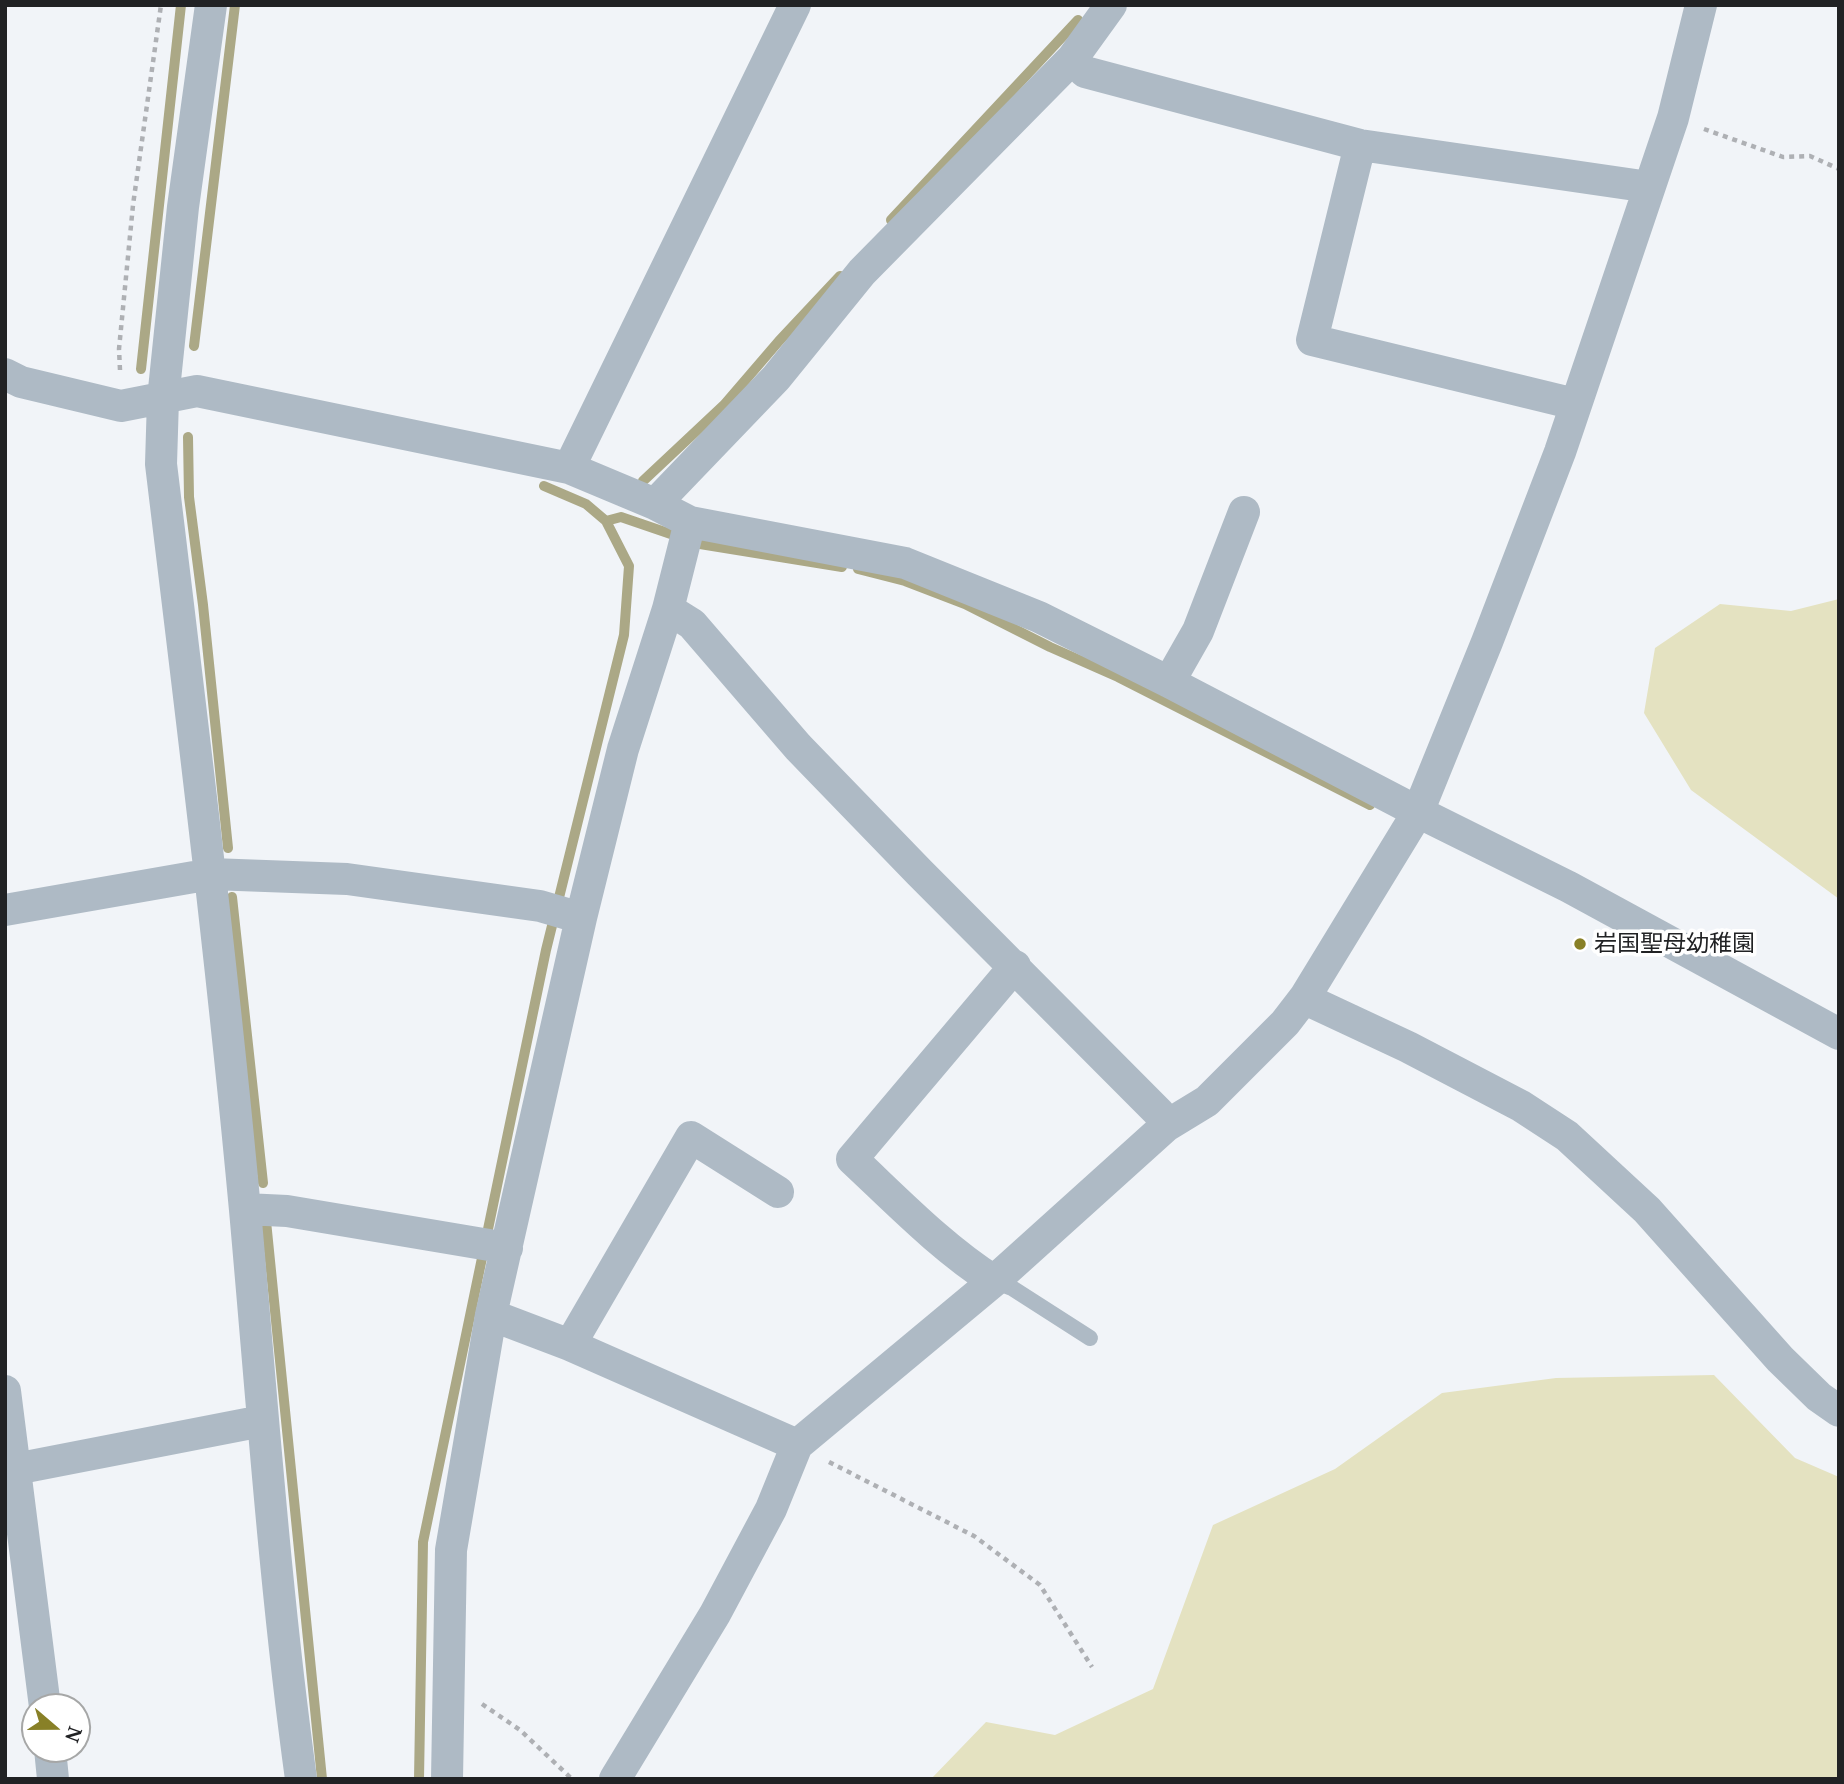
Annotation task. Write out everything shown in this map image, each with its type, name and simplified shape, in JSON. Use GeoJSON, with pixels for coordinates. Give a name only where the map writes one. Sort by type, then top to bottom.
{"type":"FeatureCollection","features":[{"type":"Feature","properties":{"kind":"street"},"geometry":{"type":"LineString","coordinates":[[211,5],[183,208],[163,399],[161,464],[211,874],[245,1209],[262,1421],[301,1779]]}},
{"type":"Feature","properties":{"kind":"street"},"geometry":{"type":"LineString","coordinates":[[569,468],[795,5]]}},
{"type":"Feature","properties":{"kind":"street"},"geometry":{"type":"LineString","coordinates":[[655,504],[776,377],[862,272],[1072,59],[1111,5]]}},
{"type":"Feature","properties":{"kind":"street"},"geometry":{"type":"LineString","coordinates":[[615,1779],[715,1614],[771,1508],[797,1445],[994,1282],[1167,1126],[1207,1101],[1284,1023],[1305,997],[1418,812],[1560,452],[1673,118],[1701,5]]}},
{"type":"Feature","properties":{"kind":"street"},"geometry":{"type":"LineString","coordinates":[[1072,59],[1085,72],[1360,145],[1648,187]]}},
{"type":"Feature","properties":{"kind":"street"},"geometry":{"type":"LineString","coordinates":[[1360,145],[1312,340],[1575,404]]}},
{"type":"Feature","properties":{"kind":"street"},"geometry":{"type":"LineString","coordinates":[[5,374],[22,382],[121,406],[197,391],[569,468],[655,504],[687,534],[905,563],[1039,617],[1169,682],[1418,812],[1569,887],[1839,1034]]}},
{"type":"Feature","properties":{"kind":"street"},"geometry":{"type":"LineString","coordinates":[[1169,682],[1198,631],[1244,512]]}},
{"type":"Feature","properties":{"kind":"street"},"geometry":{"type":"LineString","coordinates":[[447,1779],[451,1550],[503,1247],[576,916],[623,749],[668,610],[687,534]]}},
{"type":"Feature","properties":{"kind":"street"},"geometry":{"type":"LineString","coordinates":[[668,610],[692,624],[798,747],[1159,1113],[1167,1126]]}},
{"type":"Feature","properties":{"kind":"street"},"geometry":{"type":"LineString","coordinates":[[5,910],[211,874],[347,879],[540,906],[576,916]]}},
{"type":"Feature","properties":{"kind":"street"},"geometry":{"type":"LineString","coordinates":[[994,1282],[978,1272],[852,1159],[1015,966]]}},
{"type":"Feature","properties":{"kind":"street"},"geometry":{"type":"LineString","coordinates":[[1305,997],[1521,1105],[1567,1136],[1647,1210],[1780,1359],[1819,1397],[1839,1411]]}},
{"type":"Feature","properties":{"kind":"street"},"geometry":{"type":"LineString","coordinates":[[570,1345],[691,1137],[778,1192]]}},
{"type":"Feature","properties":{"kind":"street"},"geometry":{"type":"LineString","coordinates":[[245,1209],[287,1211],[503,1247]]}},
{"type":"Feature","properties":{"kind":"street"},"geometry":{"type":"LineString","coordinates":[[491,1315],[570,1345],[797,1445]]}},
{"type":"Feature","properties":{"kind":"street"},"geometry":{"type":"LineString","coordinates":[[5,1391],[11,1470],[43,1693]]}},
{"type":"Feature","properties":{"kind":"street"},"geometry":{"type":"LineString","coordinates":[[11,1470],[262,1421]]}},
{"type":"Feature","properties":{"kind":"lane"},"geometry":{"type":"LineString","coordinates":[[994,1282],[1013,1288],[1090,1338]]}},
{"type":"Feature","properties":{"kind":"path"},"geometry":{"type":"LineString","coordinates":[[121,406],[119,349],[133,205],[161,5]]}},
{"type":"Feature","properties":{"kind":"path"},"geometry":{"type":"LineString","coordinates":[[1673,118],[1783,157],[1810,156],[1839,169]]}},
{"type":"Feature","properties":{"kind":"path"},"geometry":{"type":"LineString","coordinates":[[797,1445],[974,1536],[1007,1560],[1040,1586],[1092,1667]]}},
{"type":"Feature","properties":{"kind":"path"},"geometry":{"type":"LineString","coordinates":[[448,1691],[470,1696],[510,1723],[572,1779]]}},
{"type":"Feature","properties":{"kind":"shaded area"},"geometry":{"type":"Polygon","coordinates":[[[1839,599],[1839,899],[1691,790],[1644,713],[1655,648],[1720,604],[1791,611],[1839,599]]]}},
{"type":"Feature","properties":{"kind":"shaded area"},"geometry":{"type":"Polygon","coordinates":[[[1714,1375],[1795,1458],[1839,1477],[1839,1779],[931,1779],[986,1722],[1055,1735],[1153,1689],[1213,1525],[1335,1469],[1442,1393],[1556,1378],[1714,1375]]]}},
{"type":"Feature","properties":{"kind":"waterway"},"geometry":{"type":"LineString","coordinates":[[141,369],[181,5]]}},
{"type":"Feature","properties":{"kind":"waterway"},"geometry":{"type":"LineString","coordinates":[[194,346],[235,5]]}},
{"type":"Feature","properties":{"kind":"waterway"},"geometry":{"type":"LineString","coordinates":[[891,220],[1078,20]]}},
{"type":"Feature","properties":{"kind":"waterway"},"geometry":{"type":"LineString","coordinates":[[643,481],[724,405],[840,276]]}},
{"type":"Feature","properties":{"kind":"waterway"},"geometry":{"type":"LineString","coordinates":[[188,437],[189,497],[228,848]]}},
{"type":"Feature","properties":{"kind":"waterway"},"geometry":{"type":"LineString","coordinates":[[419,1779],[423,1542],[546,950],[624,635],[629,566],[606,521],[586,504],[544,486]]}},
{"type":"Feature","properties":{"kind":"waterway"},"geometry":{"type":"LineString","coordinates":[[606,521],[621,517],[700,544],[842,567]]}},
{"type":"Feature","properties":{"kind":"waterway"},"geometry":{"type":"LineString","coordinates":[[858,569],[905,581],[965,604],[1050,647],[1118,677],[1370,805]]}},
{"type":"Feature","properties":{"kind":"waterway"},"geometry":{"type":"LineString","coordinates":[[232,897],[263,1183]]}},
{"type":"Feature","properties":{"kind":"waterway"},"geometry":{"type":"LineString","coordinates":[[266,1221],[322,1779]]}},
{"type":"Feature","properties":{"kind":"place","name":"岩国聖母幼稚園"},"geometry":{"type":"Point","coordinates":[1580,944]}}]}
